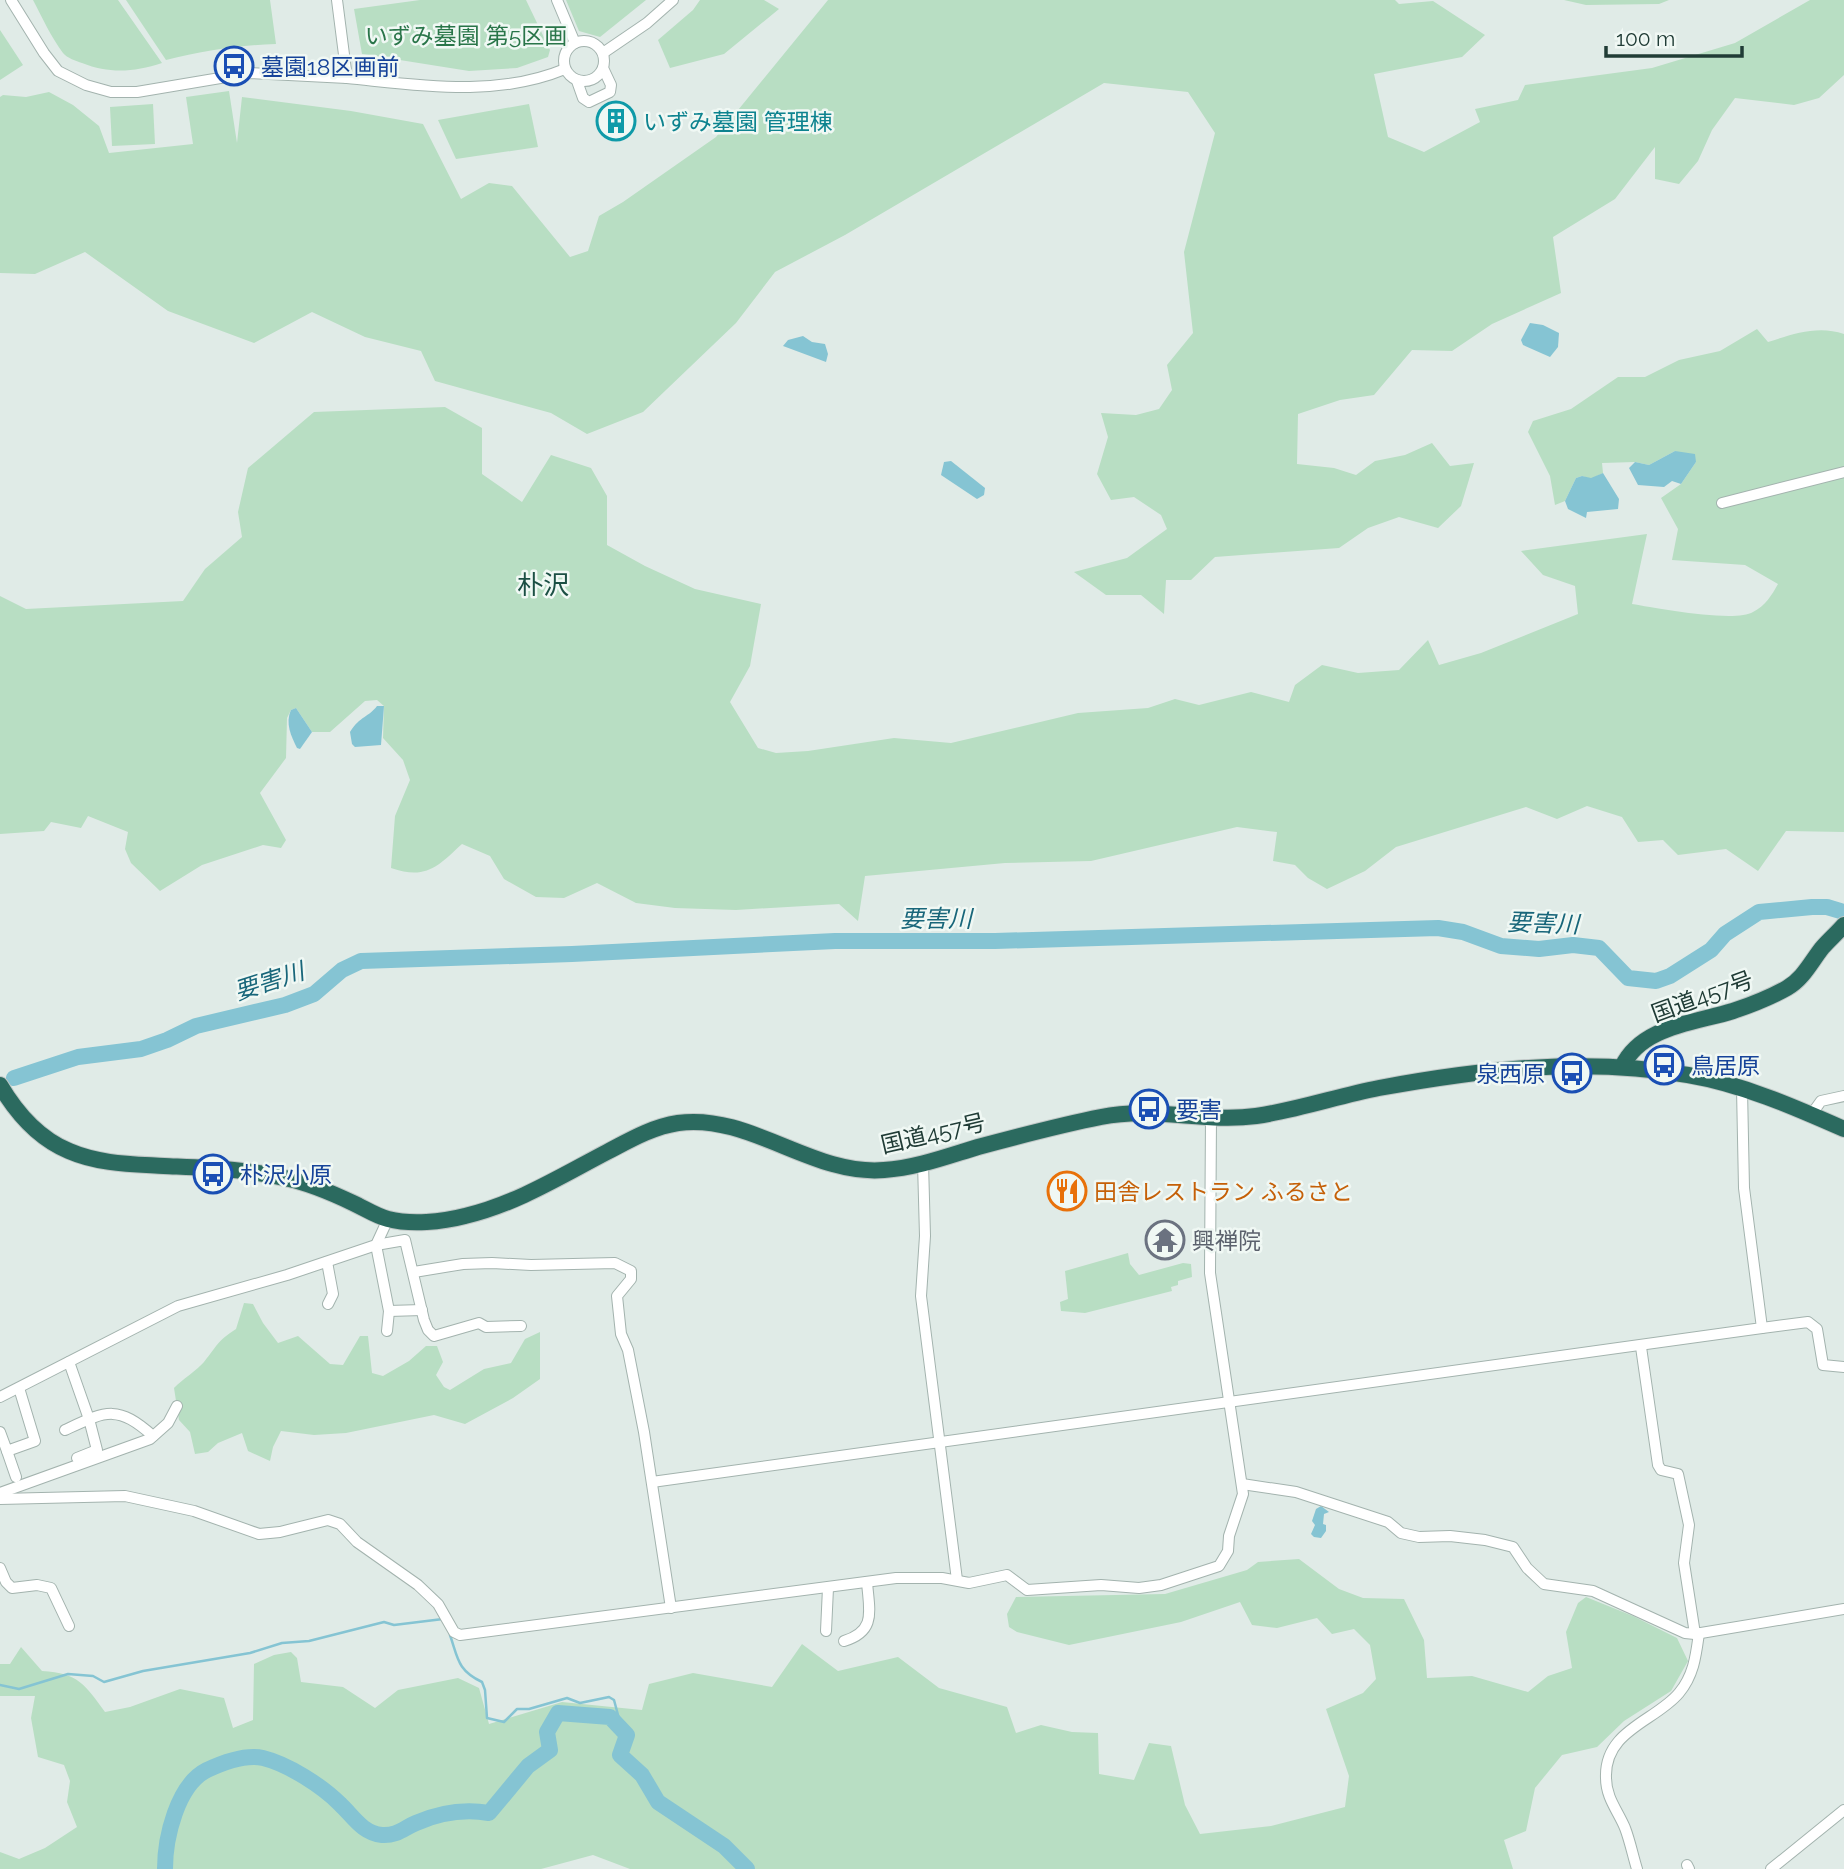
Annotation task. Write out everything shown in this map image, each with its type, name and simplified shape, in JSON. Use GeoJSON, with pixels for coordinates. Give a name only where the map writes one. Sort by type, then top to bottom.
{"type":"FeatureCollection","features":[{"type":"Feature","properties":{"kind":"highway","name":"国道457号"},"geometry":{"type":"LineString","coordinates":[[0,1085],[27,1123],[51,1143],[74,1154],[106,1163],[256,1172],[289,1178],[321,1187],[388,1219],[439,1221],[498,1206],[526,1195],[652,1128],[681,1122],[704,1122],[734,1128],[837,1164],[860,1170],[885,1170],[923,1163],[1106,1115],[1142,1112],[1249,1117],[1376,1089],[1457,1076],[1552,1065],[1622,1067],[1627,1057],[1639,1045],[1660,1032],[1735,1010],[1788,987],[1800,978],[1826,943],[1844,925]]}},
{"type":"Feature","properties":{"kind":"highway"},"geometry":{"type":"LineString","coordinates":[[1622,1067],[1689,1075],[1742,1089],[1844,1129]]}},
{"type":"Feature","properties":{"kind":"street"},"geometry":{"type":"LineString","coordinates":[[11,0],[58,71],[86,85],[111,92],[137,92],[250,73],[347,78],[458,89],[529,81],[565,69]]}},
{"type":"Feature","properties":{"kind":"street"},"geometry":{"type":"LineString","coordinates":[[337,0],[347,78]]}},
{"type":"Feature","properties":{"kind":"street"},"geometry":{"type":"LineString","coordinates":[[557,0],[575,43]]}},
{"type":"Feature","properties":{"kind":"street"},"geometry":{"type":"LineString","coordinates":[[603,53],[647,23],[673,0]]}},
{"type":"Feature","properties":{"kind":"street"},"geometry":{"type":"LineString","coordinates":[[575,43],[594,43],[603,53],[603,68],[611,85],[610,92],[589,102],[583,98],[577,81],[568,75],[565,69],[566,51],[575,43]]}},
{"type":"Feature","properties":{"kind":"street"},"geometry":{"type":"LineString","coordinates":[[577,81],[592,80],[603,68]]}},
{"type":"Feature","properties":{"kind":"street"},"geometry":{"type":"LineString","coordinates":[[1722,503],[1844,472]]}},
{"type":"Feature","properties":{"kind":"street"},"geometry":{"type":"LineString","coordinates":[[1742,1089],[1744,1188],[1762,1328]]}},
{"type":"Feature","properties":{"kind":"street"},"geometry":{"type":"LineString","coordinates":[[1811,1115],[1821,1101],[1844,1096]]}},
{"type":"Feature","properties":{"kind":"street"},"geometry":{"type":"LineString","coordinates":[[0,1499],[125,1496],[194,1511],[259,1534],[280,1532],[328,1520],[340,1524],[357,1542],[418,1585],[438,1604],[454,1632],[460,1635],[913,1578],[969,1583],[1007,1575],[1027,1590],[1101,1586],[1139,1588],[1161,1585],[1219,1566],[1228,1550],[1229,1536],[1242,1494],[1210,1273],[1211,1117]]}},
{"type":"Feature","properties":{"kind":"street"},"geometry":{"type":"LineString","coordinates":[[923,1163],[925,1236],[920,1296],[957,1580]]}},
{"type":"Feature","properties":{"kind":"street"},"geometry":{"type":"LineString","coordinates":[[387,1331],[389,1311],[376,1245],[388,1219]]}},
{"type":"Feature","properties":{"kind":"street"},"geometry":{"type":"LineString","coordinates":[[0,1396],[178,1306],[376,1245],[405,1240],[428,1330],[434,1336],[479,1323],[486,1328],[521,1326]]}},
{"type":"Feature","properties":{"kind":"street"},"geometry":{"type":"LineString","coordinates":[[327,1262],[333,1294],[328,1304]]}},
{"type":"Feature","properties":{"kind":"street"},"geometry":{"type":"LineString","coordinates":[[414,1272],[483,1263],[531,1265],[615,1262],[628,1267],[632,1276],[617,1296],[618,1314],[621,1334],[628,1350],[652,1482],[671,1608]]}},
{"type":"Feature","properties":{"kind":"street"},"geometry":{"type":"LineString","coordinates":[[389,1311],[422,1310]]}},
{"type":"Feature","properties":{"kind":"street"},"geometry":{"type":"LineString","coordinates":[[652,1482],[1808,1322],[1817,1329],[1823,1365],[1844,1367]]}},
{"type":"Feature","properties":{"kind":"street"},"geometry":{"type":"LineString","coordinates":[[1637,1869],[1625,1829],[1608,1796],[1605,1777],[1610,1755],[1622,1737],[1678,1695],[1690,1677],[1696,1659],[1697,1634],[1684,1563],[1689,1525],[1678,1474],[1661,1470],[1658,1465],[1641,1346]]}},
{"type":"Feature","properties":{"kind":"street"},"geometry":{"type":"LineString","coordinates":[[69,1362],[97,1450],[77,1458]]}},
{"type":"Feature","properties":{"kind":"street"},"geometry":{"type":"LineString","coordinates":[[7,1451],[35,1441],[19,1388]]}},
{"type":"Feature","properties":{"kind":"street"},"geometry":{"type":"LineString","coordinates":[[0,1493],[153,1436],[167,1423],[177,1406]]}},
{"type":"Feature","properties":{"kind":"street"},"geometry":{"type":"LineString","coordinates":[[65,1430],[101,1414],[119,1412],[137,1422],[153,1436]]}},
{"type":"Feature","properties":{"kind":"street"},"geometry":{"type":"LineString","coordinates":[[0,1432],[16,1477]]}},
{"type":"Feature","properties":{"kind":"street"},"geometry":{"type":"LineString","coordinates":[[1242,1484],[1296,1492],[1388,1522],[1401,1533],[1419,1537],[1450,1536],[1485,1540],[1513,1547],[1527,1568],[1544,1584],[1593,1591],[1675,1629],[1697,1634],[1844,1609]]}},
{"type":"Feature","properties":{"kind":"street"},"geometry":{"type":"LineString","coordinates":[[0,1568],[6,1583],[12,1588],[37,1585],[51,1588],[69,1626]]}},
{"type":"Feature","properties":{"kind":"street"},"geometry":{"type":"LineString","coordinates":[[844,1641],[860,1636],[867,1626],[867,1582]]}},
{"type":"Feature","properties":{"kind":"street"},"geometry":{"type":"LineString","coordinates":[[826,1631],[828,1588]]}},
{"type":"Feature","properties":{"kind":"street"},"geometry":{"type":"LineString","coordinates":[[1771,1869],[1844,1810]]}},
{"type":"Feature","properties":{"kind":"green space"},"geometry":{"type":"Polygon","coordinates":[[[33,0],[118,0],[162,63],[132,70],[112,70],[92,67],[72,59],[59,47],[33,0]]]}},
{"type":"Feature","properties":{"kind":"green space"},"geometry":{"type":"Polygon","coordinates":[[[126,0],[270,0],[276,44],[221,49],[166,60],[126,0]]]}},
{"type":"Feature","properties":{"kind":"green space","name":"いずみ墓園 第5区画"},"geometry":{"type":"Polygon","coordinates":[[[420,0],[526,0],[550,50],[548,57],[517,68],[469,71],[362,54],[354,9],[420,0]]]}},
{"type":"Feature","properties":{"kind":"green space"},"geometry":{"type":"Polygon","coordinates":[[[566,0],[646,0],[600,37],[579,31],[566,0]]]}},
{"type":"Feature","properties":{"kind":"green space"},"geometry":{"type":"Polygon","coordinates":[[[700,0],[764,0],[779,9],[724,54],[670,68],[658,40],[693,10],[700,0]]]}},
{"type":"Feature","properties":{"kind":"green space"},"geometry":{"type":"Polygon","coordinates":[[[828,0],[1395,0],[1399,4],[1433,1],[1485,35],[1462,57],[1374,74],[1388,137],[1424,152],[1480,122],[1475,109],[1518,100],[1525,85],[1652,68],[1735,43],[1810,0],[1844,0],[1844,75],[1819,98],[1794,105],[1735,98],[1712,130],[1698,161],[1679,184],[1655,179],[1655,147],[1615,199],[1553,237],[1561,293],[1492,324],[1452,351],[1412,350],[1374,395],[1340,400],[1298,414],[1297,464],[1334,468],[1356,475],[1375,461],[1405,455],[1432,443],[1450,466],[1474,463],[1461,506],[1438,528],[1399,517],[1368,528],[1339,548],[1215,557],[1191,580],[1166,580],[1164,614],[1141,595],[1106,595],[1074,572],[1127,558],[1167,529],[1161,515],[1134,497],[1111,500],[1097,474],[1108,437],[1101,413],[1136,415],[1159,409],[1172,390],[1167,365],[1193,333],[1184,252],[1215,133],[1188,92],[1104,83],[845,235],[775,272],[736,323],[643,412],[587,434],[551,413],[435,381],[421,351],[365,337],[312,312],[254,343],[168,311],[85,252],[35,274],[0,273],[0,97],[3,95],[26,97],[49,92],[73,105],[99,126],[109,153],[193,144],[186,97],[229,91],[237,143],[242,97],[351,111],[423,124],[461,199],[489,183],[512,186],[570,257],[588,251],[599,216],[716,137],[828,0]]]}},
{"type":"Feature","properties":{"kind":"green space"},"geometry":{"type":"Polygon","coordinates":[[[1564,0],[1669,0],[1659,4],[1586,5],[1564,0]]]}},
{"type":"Feature","properties":{"kind":"green space"},"geometry":{"type":"Polygon","coordinates":[[[0,30],[23,65],[0,80],[0,30]]]}},
{"type":"Feature","properties":{"kind":"green space"},"geometry":{"type":"Polygon","coordinates":[[[153,104],[155,144],[112,146],[110,107],[153,104]]]}},
{"type":"Feature","properties":{"kind":"green space"},"geometry":{"type":"Polygon","coordinates":[[[529,104],[538,147],[456,159],[438,120],[529,104]]]}},
{"type":"Feature","properties":{"kind":"green space"},"geometry":{"type":"Polygon","coordinates":[[[1757,329],[1768,342],[1815,330],[1844,334],[1844,832],[1786,831],[1758,871],[1726,849],[1678,855],[1663,840],[1638,842],[1622,817],[1587,806],[1557,819],[1526,807],[1396,847],[1365,871],[1327,889],[1308,878],[1295,865],[1273,861],[1277,832],[1237,827],[1091,861],[1005,863],[865,876],[858,921],[839,904],[736,910],[675,908],[636,903],[597,883],[564,898],[536,897],[504,879],[490,856],[462,844],[438,865],[422,872],[413,873],[391,868],[395,816],[410,780],[403,760],[383,738],[384,706],[377,700],[365,701],[330,732],[312,732],[296,708],[291,710],[287,718],[286,758],[260,793],[286,840],[281,848],[263,845],[202,865],[160,891],[131,863],[125,849],[128,832],[88,816],[81,828],[51,822],[44,831],[0,834],[0,596],[26,609],[183,601],[205,569],[242,537],[238,512],[248,468],[314,412],[445,407],[482,428],[482,474],[522,502],[551,455],[591,468],[607,496],[607,545],[695,589],[761,604],[750,666],[730,702],[758,748],[776,753],[808,751],[894,738],[951,743],[1078,713],[1148,708],[1175,699],[1199,705],[1251,692],[1289,702],[1295,685],[1322,665],[1358,673],[1399,670],[1428,640],[1439,665],[1481,653],[1578,614],[1575,586],[1543,575],[1521,551],[1647,534],[1632,604],[1730,616],[1757,610],[1778,584],[1745,565],[1672,560],[1678,529],[1661,498],[1681,484],[1696,462],[1675,451],[1649,465],[1635,462],[1602,463],[1603,473],[1591,479],[1582,476],[1576,478],[1565,501],[1555,505],[1550,476],[1528,432],[1533,421],[1571,409],[1618,377],[1645,377],[1679,360],[1720,351],[1757,329]]]}},
{"type":"Feature","properties":{"kind":"green space"},"geometry":{"type":"Polygon","coordinates":[[[1128,1253],[1130,1264],[1139,1275],[1183,1263],[1191,1264],[1192,1277],[1178,1281],[1178,1285],[1171,1287],[1172,1291],[1085,1313],[1061,1311],[1060,1302],[1068,1299],[1065,1271],[1128,1253]]]}},
{"type":"Feature","properties":{"kind":"green space"},"geometry":{"type":"Polygon","coordinates":[[[244,1303],[253,1304],[278,1343],[298,1336],[330,1364],[343,1365],[360,1336],[368,1336],[372,1373],[383,1376],[409,1361],[426,1346],[437,1346],[443,1362],[436,1375],[444,1387],[450,1390],[484,1369],[511,1363],[525,1339],[540,1332],[540,1379],[513,1398],[465,1424],[434,1415],[346,1433],[314,1435],[281,1431],[270,1461],[248,1451],[242,1433],[218,1443],[208,1452],[195,1454],[190,1432],[179,1420],[174,1388],[201,1365],[221,1340],[236,1329],[244,1303]]]}},
{"type":"Feature","properties":{"kind":"green space"},"geometry":{"type":"Polygon","coordinates":[[[1299,1559],[1339,1589],[1363,1598],[1404,1599],[1424,1640],[1427,1678],[1472,1676],[1528,1692],[1548,1676],[1572,1668],[1566,1632],[1578,1603],[1586,1597],[1677,1638],[1688,1661],[1671,1691],[1624,1721],[1597,1747],[1562,1755],[1535,1788],[1526,1831],[1504,1840],[1513,1869],[630,1869],[593,1855],[541,1869],[0,1869],[0,1852],[19,1859],[45,1848],[77,1827],[67,1802],[70,1781],[64,1765],[38,1757],[31,1718],[35,1696],[0,1696],[0,1664],[10,1664],[21,1647],[42,1671],[65,1674],[80,1682],[105,1712],[130,1707],[180,1689],[224,1698],[233,1728],[253,1720],[254,1664],[274,1655],[291,1652],[297,1658],[301,1682],[343,1687],[375,1708],[398,1690],[458,1678],[479,1688],[489,1724],[562,1702],[642,1710],[649,1684],[693,1673],[772,1687],[802,1644],[838,1671],[898,1657],[939,1688],[1007,1707],[1016,1733],[1041,1725],[1072,1732],[1098,1733],[1099,1774],[1134,1780],[1149,1743],[1171,1746],[1185,1805],[1200,1834],[1271,1826],[1345,1807],[1349,1776],[1326,1709],[1363,1693],[1376,1679],[1370,1645],[1354,1629],[1332,1634],[1317,1618],[1277,1628],[1252,1625],[1240,1602],[1181,1622],[1069,1645],[1017,1632],[1009,1627],[1007,1614],[1016,1597],[1165,1594],[1247,1570],[1258,1562],[1299,1559]]]}},
{"type":"Feature","properties":{"kind":"water"},"geometry":{"type":"Polygon","coordinates":[[[1530,323],[1543,325],[1559,333],[1558,347],[1550,357],[1523,345],[1521,340],[1530,323]]]}},
{"type":"Feature","properties":{"kind":"water"},"geometry":{"type":"Polygon","coordinates":[[[803,336],[812,342],[825,344],[828,354],[826,362],[783,346],[788,340],[803,336]]]}},
{"type":"Feature","properties":{"kind":"water"},"geometry":{"type":"Polygon","coordinates":[[[1675,451],[1695,454],[1696,462],[1681,484],[1672,481],[1664,487],[1638,485],[1629,468],[1635,462],[1649,465],[1675,451]]]}},
{"type":"Feature","properties":{"kind":"water"},"geometry":{"type":"Polygon","coordinates":[[[951,461],[985,488],[984,495],[977,499],[941,475],[944,462],[951,461]]]}},
{"type":"Feature","properties":{"kind":"water"},"geometry":{"type":"Polygon","coordinates":[[[1603,473],[1619,499],[1618,509],[1587,512],[1586,518],[1568,509],[1565,501],[1576,478],[1591,478],[1603,473]]]}},
{"type":"Feature","properties":{"kind":"water"},"geometry":{"type":"Polygon","coordinates":[[[377,706],[384,706],[381,745],[355,747],[350,732],[377,706]]]}},
{"type":"Feature","properties":{"kind":"water"},"geometry":{"type":"Polygon","coordinates":[[[296,708],[312,732],[300,749],[297,748],[289,725],[291,710],[296,708]]]}},
{"type":"Feature","properties":{"kind":"water"},"geometry":{"type":"Polygon","coordinates":[[[1321,1506],[1329,1512],[1324,1514],[1323,1524],[1326,1525],[1326,1531],[1321,1538],[1311,1534],[1315,1525],[1312,1521],[1316,1509],[1321,1506]]]}},
{"type":"Feature","properties":{"kind":"waterway","name":"要害川"},"geometry":{"type":"LineString","coordinates":[[14,1078],[78,1057],[141,1049],[196,1026],[285,1005],[314,994],[342,970],[361,961],[835,941],[995,941],[1438,928],[1463,932],[1501,946],[1539,949],[1573,945],[1599,948],[1628,978],[1656,981],[1670,976],[1711,950],[1725,934],[1759,912],[1812,907],[1827,907],[1844,912]]}},
{"type":"Feature","properties":{"kind":"waterway"},"geometry":{"type":"LineString","coordinates":[[0,1685],[19,1689],[68,1674],[93,1676],[104,1682],[143,1671],[250,1653],[282,1643],[309,1641],[384,1622],[394,1625],[443,1619]]}},
{"type":"Feature","properties":{"kind":"waterway"},"geometry":{"type":"LineString","coordinates":[[450,1635],[463,1668],[482,1682],[487,1718],[504,1722],[517,1709],[529,1709],[567,1698],[580,1703],[609,1697],[614,1700],[622,1730]]}},
{"type":"Feature","properties":{"kind":"waterway"},"geometry":{"type":"LineString","coordinates":[[165,1869],[167,1843],[175,1814],[188,1787],[207,1770],[241,1758],[256,1757],[283,1765],[324,1790],[363,1827],[375,1834],[387,1835],[443,1814],[471,1811],[489,1813],[528,1766],[550,1750],[547,1732],[558,1713],[610,1717],[627,1735],[620,1755],[642,1775],[658,1802],[724,1846],[747,1869]]}},
{"type":"Feature","properties":{"kind":"place","name":"墓園18区画前"},"geometry":{"type":"Point","coordinates":[234,66]}},
{"type":"Feature","properties":{"kind":"place","name":"いずみ墓園 管理棟"},"geometry":{"type":"Point","coordinates":[616,121]}},
{"type":"Feature","properties":{"kind":"place","name":"鳥居原"},"geometry":{"type":"Point","coordinates":[1664,1065]}},
{"type":"Feature","properties":{"kind":"place","name":"泉西原"},"geometry":{"type":"Point","coordinates":[1572,1073]}},
{"type":"Feature","properties":{"kind":"place","name":"要害"},"geometry":{"type":"Point","coordinates":[1149,1109]}},
{"type":"Feature","properties":{"kind":"place","name":"朴沢小原"},"geometry":{"type":"Point","coordinates":[213,1174]}},
{"type":"Feature","properties":{"kind":"place","name":"田舎レストラン ふるさと"},"geometry":{"type":"Point","coordinates":[1067,1191]}},
{"type":"Feature","properties":{"kind":"place","name":"興禅院"},"geometry":{"type":"Point","coordinates":[1165,1240]}},
{"type":"Feature","properties":{"kind":"district","name":"朴沢"},"geometry":{"type":"Point","coordinates":[543,585]}}]}
